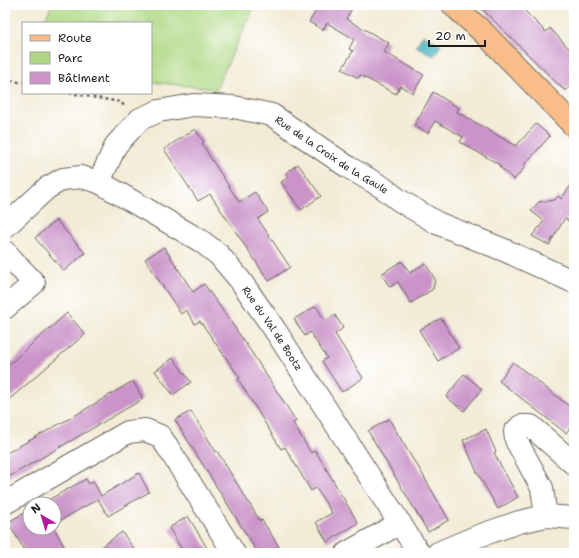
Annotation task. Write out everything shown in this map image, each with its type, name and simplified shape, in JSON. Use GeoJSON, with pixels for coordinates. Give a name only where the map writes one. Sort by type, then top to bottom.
{"type":"FeatureCollection","features":[{"type":"Feature","properties":{"kind":"main road"},"geometry":{"type":"LineString","coordinates":[[453,5],[485,34],[574,126]]}},
{"type":"Feature","properties":{"kind":"street","name":"Rue de la Croix de la Gaule"},"geometry":{"type":"LineString","coordinates":[[99,182],[116,145],[140,119],[159,111],[193,105],[234,107],[272,115],[348,167],[437,222],[504,250],[574,282]]}},
{"type":"Feature","properties":{"kind":"street"},"geometry":{"type":"LineString","coordinates":[[5,227],[47,188],[63,179],[81,178],[99,182]]}},
{"type":"Feature","properties":{"kind":"street","name":"Rue du Val de Bootz"},"geometry":{"type":"LineString","coordinates":[[99,182],[201,241],[219,255],[240,280],[275,330],[419,553]]}},
{"type":"Feature","properties":{"kind":"street"},"geometry":{"type":"LineString","coordinates":[[5,252],[34,283],[5,308]]}},
{"type":"Feature","properties":{"kind":"street"},"geometry":{"type":"LineString","coordinates":[[546,516],[542,488],[516,440],[515,432],[521,426],[531,426],[574,464]]}},
{"type":"Feature","properties":{"kind":"street"},"geometry":{"type":"LineString","coordinates":[[5,503],[128,432],[145,430],[160,436],[234,553]]}},
{"type":"Feature","properties":{"kind":"street"},"geometry":{"type":"LineString","coordinates":[[438,553],[476,537],[519,522],[546,516],[574,518]]}},
{"type":"Feature","properties":{"kind":"street"},"geometry":{"type":"LineString","coordinates":[[347,553],[400,523]]}},
{"type":"Feature","properties":{"kind":"path"},"geometry":{"type":"LineString","coordinates":[[5,79],[22,83]]}},
{"type":"Feature","properties":{"kind":"path"},"geometry":{"type":"LineString","coordinates":[[75,94],[120,102],[140,119]]}},
{"type":"Feature","properties":{"kind":"green space"},"geometry":{"type":"Polygon","coordinates":[[[52,5],[255,5],[216,89],[152,82],[152,22],[44,22],[52,5]]]}},
{"type":"Feature","properties":{"kind":"water"},"geometry":{"type":"Polygon","coordinates":[[[423,35],[441,45],[434,56],[416,46],[423,35]]]}},
{"type":"Feature","properties":{"kind":"building"},"geometry":{"type":"Polygon","coordinates":[[[320,5],[354,5],[346,19],[389,43],[384,52],[424,75],[413,93],[400,86],[396,94],[360,75],[358,78],[342,69],[353,51],[349,49],[354,39],[327,23],[323,30],[309,22],[320,5]]]}},
{"type":"Feature","properties":{"kind":"building"},"geometry":{"type":"Polygon","coordinates":[[[478,5],[519,5],[546,32],[550,28],[574,54],[574,83],[565,91],[478,5]]]}},
{"type":"Feature","properties":{"kind":"building"},"geometry":{"type":"Polygon","coordinates":[[[433,92],[459,108],[457,112],[516,146],[536,124],[550,136],[524,165],[525,167],[514,180],[499,166],[500,165],[460,142],[463,137],[435,121],[428,133],[414,126],[433,92]]]}},
{"type":"Feature","properties":{"kind":"building"},"geometry":{"type":"Polygon","coordinates":[[[195,129],[204,142],[202,143],[210,157],[239,202],[255,192],[268,212],[258,219],[290,267],[269,281],[210,194],[198,201],[164,149],[195,129]]]}},
{"type":"Feature","properties":{"kind":"building"},"geometry":{"type":"Polygon","coordinates":[[[298,164],[321,196],[301,210],[281,182],[289,177],[286,173],[298,164]]]}},
{"type":"Feature","properties":{"kind":"building"},"geometry":{"type":"Polygon","coordinates":[[[574,181],[574,226],[565,218],[549,245],[532,236],[544,221],[531,211],[539,202],[555,200],[558,196],[561,199],[574,181]]]}},
{"type":"Feature","properties":{"kind":"building"},"geometry":{"type":"Polygon","coordinates":[[[56,220],[85,253],[64,271],[35,238],[56,220]]]}},
{"type":"Feature","properties":{"kind":"building"},"geometry":{"type":"Polygon","coordinates":[[[164,247],[193,292],[204,284],[233,325],[296,421],[293,423],[311,453],[315,450],[358,523],[327,542],[316,522],[332,513],[316,488],[311,491],[285,447],[281,449],[238,379],[240,378],[200,321],[195,324],[186,310],[181,314],[145,259],[164,247]]]}},
{"type":"Feature","properties":{"kind":"building"},"geometry":{"type":"Polygon","coordinates":[[[402,261],[410,273],[425,263],[435,279],[433,289],[411,303],[398,282],[390,287],[381,274],[402,261]]]}},
{"type":"Feature","properties":{"kind":"building"},"geometry":{"type":"Polygon","coordinates":[[[316,306],[325,321],[335,315],[343,328],[335,334],[363,378],[342,392],[322,361],[327,358],[310,332],[305,336],[294,319],[316,306]]]}},
{"type":"Feature","properties":{"kind":"building"},"geometry":{"type":"Polygon","coordinates":[[[67,313],[85,334],[5,403],[5,368],[67,313]]]}},
{"type":"Feature","properties":{"kind":"building"},"geometry":{"type":"Polygon","coordinates":[[[441,318],[459,348],[438,361],[419,330],[441,318]]]}},
{"type":"Feature","properties":{"kind":"building"},"geometry":{"type":"Polygon","coordinates":[[[173,358],[191,382],[173,395],[155,371],[173,358]]]}},
{"type":"Feature","properties":{"kind":"building"},"geometry":{"type":"Polygon","coordinates":[[[513,362],[574,410],[574,423],[566,433],[499,381],[513,362]]]}},
{"type":"Feature","properties":{"kind":"building"},"geometry":{"type":"Polygon","coordinates":[[[464,374],[482,389],[464,411],[446,397],[464,374]]]}},
{"type":"Feature","properties":{"kind":"building"},"geometry":{"type":"Polygon","coordinates":[[[133,381],[143,399],[5,479],[5,454],[133,381]]]}},
{"type":"Feature","properties":{"kind":"building"},"geometry":{"type":"Polygon","coordinates":[[[191,411],[260,521],[262,520],[283,553],[258,553],[175,420],[191,411]]]}},
{"type":"Feature","properties":{"kind":"building"},"geometry":{"type":"Polygon","coordinates":[[[389,419],[449,520],[428,532],[368,431],[389,419]]]}},
{"type":"Feature","properties":{"kind":"building"},"geometry":{"type":"Polygon","coordinates":[[[486,429],[496,452],[494,453],[518,497],[498,509],[477,472],[463,440],[486,429]]]}},
{"type":"Feature","properties":{"kind":"building"},"geometry":{"type":"Polygon","coordinates":[[[139,473],[149,492],[108,516],[98,499],[62,519],[62,496],[55,496],[86,479],[89,484],[93,481],[101,496],[139,473]]]}},
{"type":"Feature","properties":{"kind":"building"},"geometry":{"type":"Polygon","coordinates":[[[22,514],[22,536],[58,536],[68,553],[26,553],[8,522],[22,514]]]}},
{"type":"Feature","properties":{"kind":"building"},"geometry":{"type":"Polygon","coordinates":[[[188,516],[210,553],[184,553],[169,528],[188,516]]]}},
{"type":"Feature","properties":{"kind":"building"},"geometry":{"type":"Polygon","coordinates":[[[122,532],[137,553],[93,553],[122,532]]]}}]}
